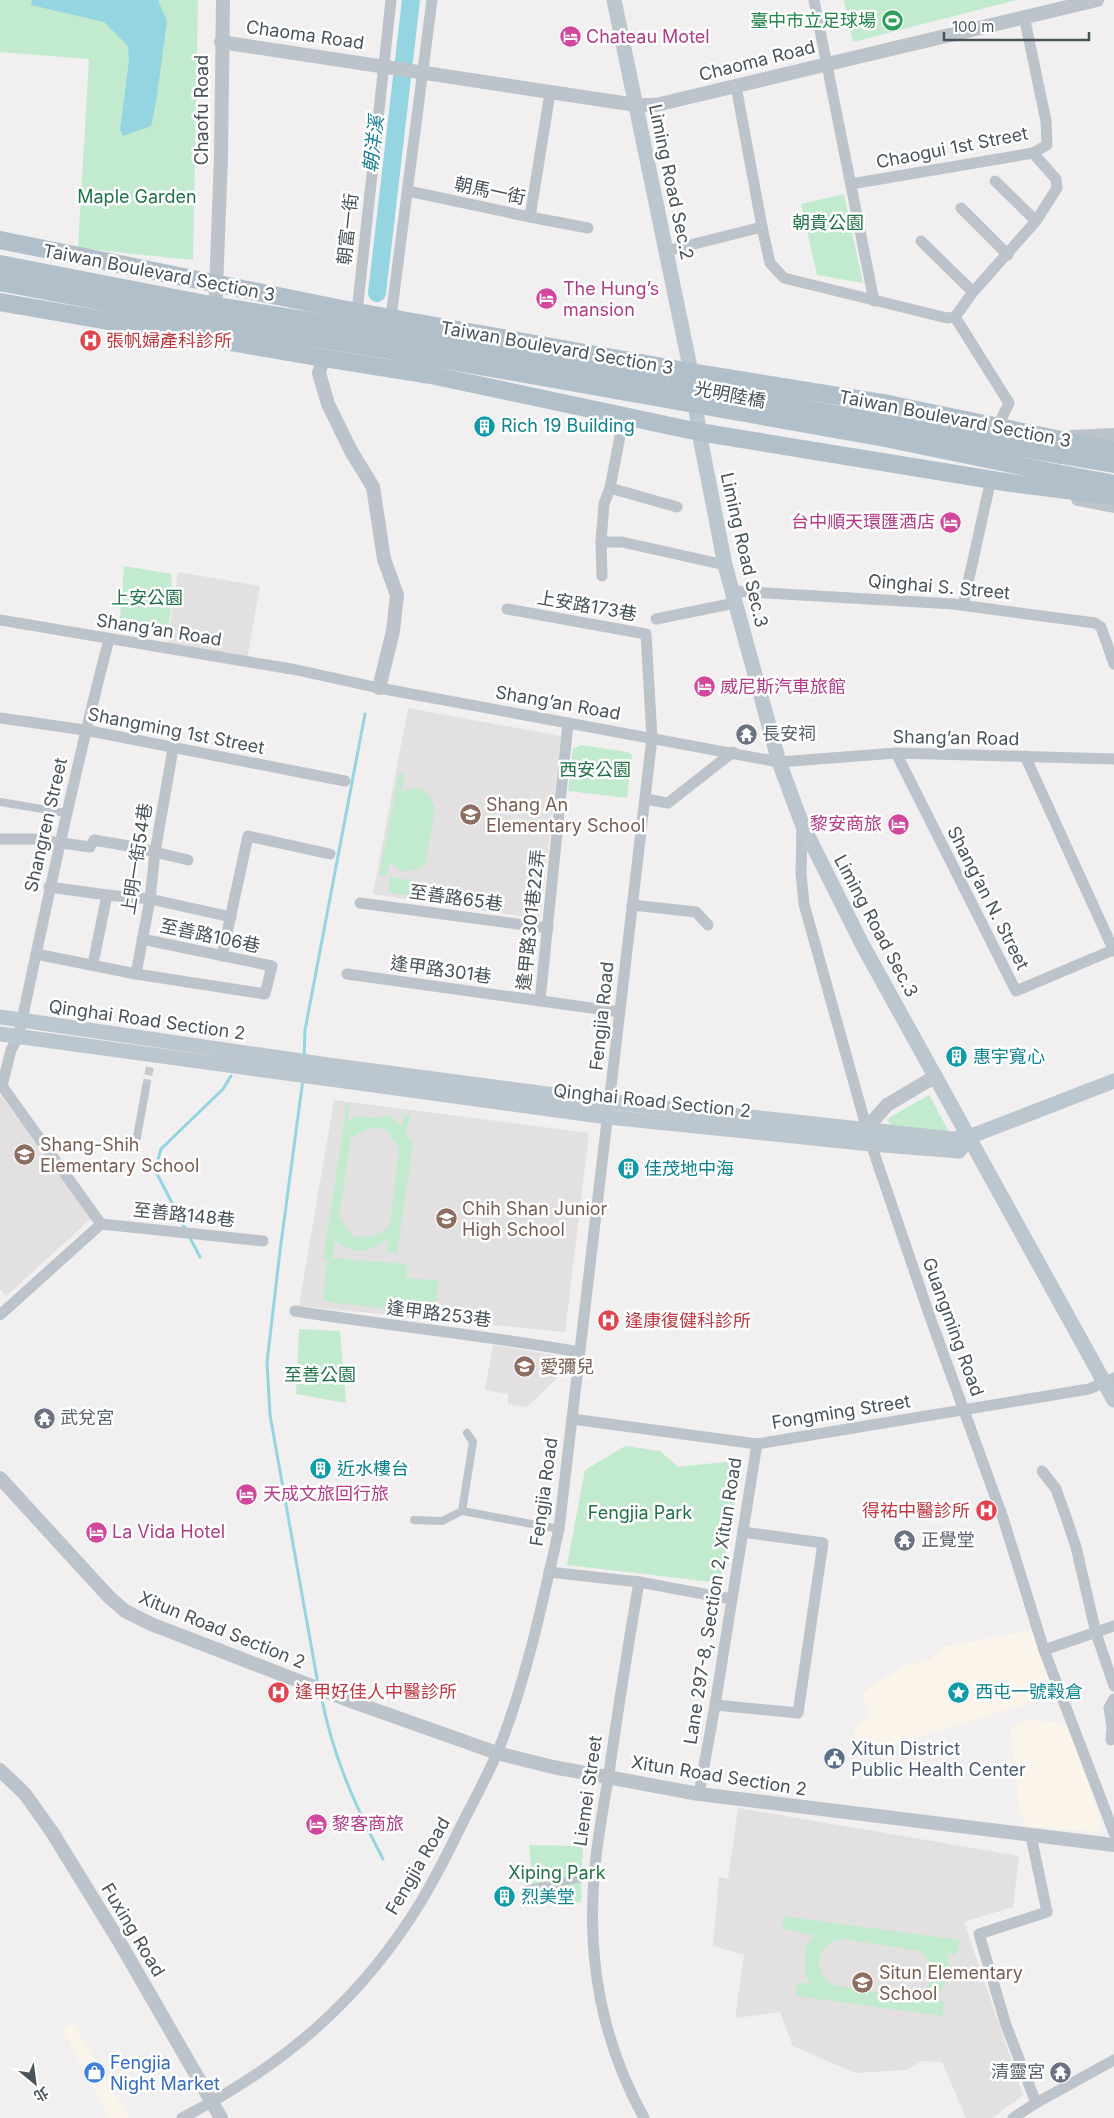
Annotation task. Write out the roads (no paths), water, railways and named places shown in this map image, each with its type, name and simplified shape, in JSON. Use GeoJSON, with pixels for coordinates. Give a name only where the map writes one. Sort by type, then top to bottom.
{"type":"FeatureCollection","features":[{"type":"Feature","properties":{"kind":"main road","name":"Liming Road Sec.2"},"geometry":{"type":"LineString","coordinates":[[614,0],[691,372],[699,432]]}},
{"type":"Feature","properties":{"kind":"main road","name":"Taiwan Boulevard Section 3"},"geometry":{"type":"LineString","coordinates":[[0,240],[357,312],[691,372],[888,404],[1114,451]]}},
{"type":"Feature","properties":{"kind":"main road","name":"Taiwan Boulevard Section 3"},"geometry":{"type":"LineString","coordinates":[[0,264],[215,323],[323,358],[432,375],[699,432],[991,480],[1114,498]]}},
{"type":"Feature","properties":{"kind":"main road","name":"Taiwan Boulevard Section 3"},"geometry":{"type":"LineString","coordinates":[[0,282],[215,323]]}},
{"type":"Feature","properties":{"kind":"main road","name":"Taiwan Boulevard Section 3"},"geometry":{"type":"LineString","coordinates":[[0,302],[397,343]]}},
{"type":"Feature","properties":{"kind":"main road"},"geometry":{"type":"LineString","coordinates":[[397,343],[432,375]]}},
{"type":"Feature","properties":{"kind":"main road","name":"光明陸橋"},"geometry":{"type":"LineString","coordinates":[[397,343],[1061,455]]}},
{"type":"Feature","properties":{"kind":"main road","name":"光明陸橋"},"geometry":{"type":"LineString","coordinates":[[397,343],[1056,473]]}},
{"type":"Feature","properties":{"kind":"main road","name":"Liming Road Sec.3"},"geometry":{"type":"LineString","coordinates":[[699,432],[734,597],[779,762],[802,824],[862,944],[969,1137],[1109,1381],[1114,1400]]}},
{"type":"Feature","properties":{"kind":"main road","name":"Taiwan Boulevard Section 3"},"geometry":{"type":"LineString","coordinates":[[1061,455],[1114,464]]}},
{"type":"Feature","properties":{"kind":"main road","name":"Taiwan Boulevard Section 3"},"geometry":{"type":"LineString","coordinates":[[1056,473],[1114,484]]}},
{"type":"Feature","properties":{"kind":"main road","name":"Qinghai Road Section 2"},"geometry":{"type":"LineString","coordinates":[[0,1017],[327,1072],[871,1144],[959,1151],[969,1137]]}},
{"type":"Feature","properties":{"kind":"main road","name":"Qinghai Road Section 2"},"geometry":{"type":"LineString","coordinates":[[0,1034],[151,1060],[286,1065]]}},
{"type":"Feature","properties":{"kind":"main road","name":"Qinghai Road Section 2"},"geometry":{"type":"LineString","coordinates":[[609,1109],[866,1129],[945,1138],[969,1137],[1114,1081]]}},
{"type":"Feature","properties":{"kind":"street","name":"Chaofu Road"},"geometry":{"type":"LineString","coordinates":[[215,323],[221,157],[223,0]]}},
{"type":"Feature","properties":{"kind":"street","name":"朝富一街"},"geometry":{"type":"LineString","coordinates":[[357,312],[391,0]]}},
{"type":"Feature","properties":{"kind":"street"},"geometry":{"type":"LineString","coordinates":[[392,317],[432,0]]}},
{"type":"Feature","properties":{"kind":"street"},"geometry":{"type":"LineString","coordinates":[[814,0],[874,301]]}},
{"type":"Feature","properties":{"kind":"street","name":"Chaoma Road"},"geometry":{"type":"LineString","coordinates":[[221,42],[550,93],[636,105],[656,105],[1097,0]]}},
{"type":"Feature","properties":{"kind":"street","name":"Chaogui 1st Street"},"geometry":{"type":"LineString","coordinates":[[851,184],[1033,153],[1047,144],[1046,129],[1024,16]]}},
{"type":"Feature","properties":{"kind":"street"},"geometry":{"type":"LineString","coordinates":[[736,86],[770,263],[784,278],[947,318],[955,317],[973,292],[1008,255],[1036,221],[1057,188],[1056,179],[1033,153]]}},
{"type":"Feature","properties":{"kind":"street","name":"朝馬一街"},"geometry":{"type":"LineString","coordinates":[[408,191],[530,218],[550,93]]}},
{"type":"Feature","properties":{"kind":"street"},"geometry":{"type":"LineString","coordinates":[[996,181],[1036,221]]}},
{"type":"Feature","properties":{"kind":"street"},"geometry":{"type":"LineString","coordinates":[[961,208],[1008,255]]}},
{"type":"Feature","properties":{"kind":"street"},"geometry":{"type":"LineString","coordinates":[[530,218],[588,228]]}},
{"type":"Feature","properties":{"kind":"street"},"geometry":{"type":"LineString","coordinates":[[666,251],[762,227]]}},
{"type":"Feature","properties":{"kind":"street"},"geometry":{"type":"LineString","coordinates":[[921,241],[973,292]]}},
{"type":"Feature","properties":{"kind":"street"},"geometry":{"type":"LineString","coordinates":[[955,317],[1009,403],[998,426]]}},
{"type":"Feature","properties":{"kind":"street"},"geometry":{"type":"LineString","coordinates":[[323,358],[319,374],[328,404],[351,451],[373,487],[384,559],[397,595],[393,631],[379,688]]}},
{"type":"Feature","properties":{"kind":"street"},"geometry":{"type":"LineString","coordinates":[[602,576],[601,542],[604,504],[610,488],[624,415]]}},
{"type":"Feature","properties":{"kind":"street"},"geometry":{"type":"LineString","coordinates":[[998,426],[1074,438],[1114,435]]}},
{"type":"Feature","properties":{"kind":"street"},"geometry":{"type":"LineString","coordinates":[[998,426],[1114,445]]}},
{"type":"Feature","properties":{"kind":"street"},"geometry":{"type":"LineString","coordinates":[[963,605],[991,480]]}},
{"type":"Feature","properties":{"kind":"street"},"geometry":{"type":"LineString","coordinates":[[1011,483],[1042,492],[1114,506]]}},
{"type":"Feature","properties":{"kind":"street"},"geometry":{"type":"LineString","coordinates":[[610,488],[677,507]]}},
{"type":"Feature","properties":{"kind":"street"},"geometry":{"type":"LineString","coordinates":[[601,542],[622,542],[726,565]]}},
{"type":"Feature","properties":{"kind":"street","name":"Qinghai S. Street"},"geometry":{"type":"LineString","coordinates":[[656,619],[734,597],[963,605],[1095,623],[1101,627],[1114,664]]}},
{"type":"Feature","properties":{"kind":"street","name":"上安路173巷"},"geometry":{"type":"LineString","coordinates":[[507,609],[646,634],[652,738]]}},
{"type":"Feature","properties":{"kind":"street","name":"Shang’an Road"},"geometry":{"type":"LineString","coordinates":[[0,620],[297,670],[379,688],[779,762],[896,753],[1114,759]]}},
{"type":"Feature","properties":{"kind":"street","name":"Shangren Street"},"geometry":{"type":"LineString","coordinates":[[101,1224],[2,1086],[11,1050],[18,1037],[59,843],[85,730],[109,639]]}},
{"type":"Feature","properties":{"kind":"street","name":"Shangming 1st Street"},"geometry":{"type":"LineString","coordinates":[[0,718],[85,730],[173,749],[345,781]]}},
{"type":"Feature","properties":{"kind":"street","name":"逢甲路301巷22弄"},"geometry":{"type":"LineString","coordinates":[[540,1001],[568,722]]}},
{"type":"Feature","properties":{"kind":"street","name":"Fengjia Road"},"geometry":{"type":"LineString","coordinates":[[182,2118],[212,2103],[268,2068],[341,2006],[372,1970],[413,1914],[432,1882],[497,1752],[530,1654],[559,1529],[578,1352],[609,1109],[652,738]]}},
{"type":"Feature","properties":{"kind":"street","name":"上明一街54巷"},"geometry":{"type":"LineString","coordinates":[[136,974],[150,898],[154,852],[173,749]]}},
{"type":"Feature","properties":{"kind":"street"},"geometry":{"type":"LineString","coordinates":[[645,799],[668,803],[733,752]]}},
{"type":"Feature","properties":{"kind":"street","name":"Shang’an N. Street"},"geometry":{"type":"LineString","coordinates":[[896,753],[1016,991],[1114,951]]}},
{"type":"Feature","properties":{"kind":"street"},"geometry":{"type":"LineString","coordinates":[[1025,756],[1114,951]]}},
{"type":"Feature","properties":{"kind":"street"},"geometry":{"type":"LineString","coordinates":[[0,802],[66,813]]}},
{"type":"Feature","properties":{"kind":"street","name":"Guangming Road"},"geometry":{"type":"LineString","coordinates":[[802,824],[801,874],[804,904],[866,1129],[1003,1518],[1044,1650],[1114,1833]]}},
{"type":"Feature","properties":{"kind":"street"},"geometry":{"type":"LineString","coordinates":[[222,956],[248,836],[330,854]]}},
{"type":"Feature","properties":{"kind":"street"},"geometry":{"type":"LineString","coordinates":[[0,839],[34,839],[90,847],[94,840],[188,860]]}},
{"type":"Feature","properties":{"kind":"street"},"geometry":{"type":"LineString","coordinates":[[49,887],[107,895],[150,898],[231,917]]}},
{"type":"Feature","properties":{"kind":"street"},"geometry":{"type":"LineString","coordinates":[[93,964],[107,895]]}},
{"type":"Feature","properties":{"kind":"street","name":"至善路65巷"},"geometry":{"type":"LineString","coordinates":[[360,903],[548,928]]}},
{"type":"Feature","properties":{"kind":"street"},"geometry":{"type":"LineString","coordinates":[[632,905],[696,912],[708,925]]}},
{"type":"Feature","properties":{"kind":"street","name":"至善路106巷"},"geometry":{"type":"LineString","coordinates":[[136,974],[265,994],[272,966],[142,939]]}},
{"type":"Feature","properties":{"kind":"street"},"geometry":{"type":"LineString","coordinates":[[36,954],[136,974]]}},
{"type":"Feature","properties":{"kind":"street","name":"逢甲路301巷"},"geometry":{"type":"LineString","coordinates":[[347,974],[620,1012]]}},
{"type":"Feature","properties":{"kind":"street"},"geometry":{"type":"LineString","coordinates":[[866,1129],[887,1105],[936,1076]]}},
{"type":"Feature","properties":{"kind":"street"},"geometry":{"type":"LineString","coordinates":[[137,1138],[146,1087]]}},
{"type":"Feature","properties":{"kind":"street"},"geometry":{"type":"LineString","coordinates":[[1,1311],[101,1224]]}},
{"type":"Feature","properties":{"kind":"street","name":"至善路148巷"},"geometry":{"type":"LineString","coordinates":[[101,1224],[263,1241]]}},
{"type":"Feature","properties":{"kind":"street","name":"逢甲路253巷"},"geometry":{"type":"LineString","coordinates":[[295,1311],[380,1324],[485,1336],[578,1352]]}},
{"type":"Feature","properties":{"kind":"street","name":"Fongming Street"},"geometry":{"type":"LineString","coordinates":[[572,1419],[757,1444],[1089,1389],[1109,1381]]}},
{"type":"Feature","properties":{"kind":"street"},"geometry":{"type":"LineString","coordinates":[[462,1511],[473,1442],[467,1433]]}},
{"type":"Feature","properties":{"kind":"street","name":"Lane 297-8, Section 2, Xitun Road"},"geometry":{"type":"LineString","coordinates":[[699,1794],[757,1444]]}},
{"type":"Feature","properties":{"kind":"street"},"geometry":{"type":"LineString","coordinates":[[1042,1471],[1056,1489],[1065,1514],[1076,1547],[1096,1633],[1114,1686]]}},
{"type":"Feature","properties":{"kind":"street","name":"Xitun Road Section 2"},"geometry":{"type":"LineString","coordinates":[[0,1478],[109,1597],[125,1611],[151,1624],[330,1693],[497,1752],[553,1767],[699,1794],[1114,1845]]}},
{"type":"Feature","properties":{"kind":"street"},"geometry":{"type":"LineString","coordinates":[[414,1520],[442,1522],[462,1511],[559,1529]]}},
{"type":"Feature","properties":{"kind":"street"},"geometry":{"type":"LineString","coordinates":[[715,1705],[798,1713],[823,1543],[743,1532]]}},
{"type":"Feature","properties":{"kind":"street"},"geometry":{"type":"LineString","coordinates":[[549,1572],[639,1582],[731,1599]]}},
{"type":"Feature","properties":{"kind":"street","name":"Liemei Street"},"geometry":{"type":"LineString","coordinates":[[639,1582],[595,1867],[594,1949],[599,1998],[606,2028],[624,2078],[644,2118]]}},
{"type":"Feature","properties":{"kind":"street"},"geometry":{"type":"LineString","coordinates":[[1044,1650],[1114,1626]]}},
{"type":"Feature","properties":{"kind":"street"},"geometry":{"type":"LineString","coordinates":[[1111,1740],[1112,1726],[1109,1708],[1114,1700]]}},
{"type":"Feature","properties":{"kind":"street","name":"Fuxing Road"},"geometry":{"type":"LineString","coordinates":[[0,1770],[25,1794],[59,1843],[119,1941],[221,2118]]}},
{"type":"Feature","properties":{"kind":"street"},"geometry":{"type":"LineString","coordinates":[[1031,1836],[1047,1912],[979,1934],[1006,2025],[1036,2103]]}},
{"type":"Feature","properties":{"kind":"street"},"geometry":{"type":"LineString","coordinates":[[525,1890],[585,1876]]}},
{"type":"Feature","properties":{"kind":"street"},"geometry":{"type":"LineString","coordinates":[[1013,2118],[1036,2103],[1114,2060]]}},
{"type":"Feature","properties":{"kind":"water"},"geometry":{"type":"Polygon","coordinates":[[[32,0],[158,0],[167,21],[151,126],[123,136],[120,130],[129,61],[128,46],[104,22],[31,5],[32,0]]]}},
{"type":"Feature","properties":{"kind":"waterway","name":"朝洋溪"},"geometry":{"type":"LineString","coordinates":[[377,293],[411,0]]}},
{"type":"Feature","properties":{"kind":"waterway"},"geometry":{"type":"LineString","coordinates":[[304,1058],[305,1030],[365,714]]}},
{"type":"Feature","properties":{"kind":"waterway"},"geometry":{"type":"LineString","coordinates":[[186,1230],[155,1170],[161,1149],[223,1089],[231,1076]]}},
{"type":"Feature","properties":{"kind":"waterway"},"geometry":{"type":"LineString","coordinates":[[303,1079],[267,1362],[270,1415],[318,1684]]}},
{"type":"Feature","properties":{"kind":"waterway"},"geometry":{"type":"LineString","coordinates":[[189,1236],[200,1257]]}},
{"type":"Feature","properties":{"kind":"waterway"},"geometry":{"type":"LineString","coordinates":[[321,1695],[338,1759],[383,1859]]}},
{"type":"Feature","properties":{"kind":"tunnel"},"geometry":{"type":"LineString","coordinates":[[146,1087],[150,1066]]}},
{"type":"Feature","properties":{"kind":"place","name":"臺中市立足球場"},"geometry":{"type":"Point","coordinates":[892,21]}},
{"type":"Feature","properties":{"kind":"place","name":"Chateau Motel"},"geometry":{"type":"Point","coordinates":[570,37]}},
{"type":"Feature","properties":{"kind":"place","name":"The Hung’s mansion"},"geometry":{"type":"Point","coordinates":[547,299]}},
{"type":"Feature","properties":{"kind":"place","name":"張帆婦產科診所"},"geometry":{"type":"Point","coordinates":[90,341]}},
{"type":"Feature","properties":{"kind":"place","name":"Rich 19 Building"},"geometry":{"type":"Point","coordinates":[485,426]}},
{"type":"Feature","properties":{"kind":"place","name":"台中順天環匯酒店"},"geometry":{"type":"Point","coordinates":[951,522]}},
{"type":"Feature","properties":{"kind":"place","name":"威尼斯汽車旅館"},"geometry":{"type":"Point","coordinates":[704,687]}},
{"type":"Feature","properties":{"kind":"place","name":"長安祠"},"geometry":{"type":"Point","coordinates":[746,734]}},
{"type":"Feature","properties":{"kind":"place","name":"Shang An Elementary School"},"geometry":{"type":"Point","coordinates":[470,815]}},
{"type":"Feature","properties":{"kind":"place","name":"黎安商旅"},"geometry":{"type":"Point","coordinates":[898,824]}},
{"type":"Feature","properties":{"kind":"place","name":"惠宇寬心"},"geometry":{"type":"Point","coordinates":[957,1057]}},
{"type":"Feature","properties":{"kind":"place","name":"Shang-Shih Elementary School"},"geometry":{"type":"Point","coordinates":[24,1155]}},
{"type":"Feature","properties":{"kind":"place","name":"佳茂地中海"},"geometry":{"type":"Point","coordinates":[628,1169]}},
{"type":"Feature","properties":{"kind":"place","name":"Chih Shan Junior High School"},"geometry":{"type":"Point","coordinates":[446,1219]}},
{"type":"Feature","properties":{"kind":"place","name":"逢康復健科診所"},"geometry":{"type":"Point","coordinates":[609,1321]}},
{"type":"Feature","properties":{"kind":"place","name":"愛彌兒"},"geometry":{"type":"Point","coordinates":[524,1367]}},
{"type":"Feature","properties":{"kind":"place","name":"武兌宮"},"geometry":{"type":"Point","coordinates":[44,1418]}},
{"type":"Feature","properties":{"kind":"place","name":"近水樓台"},"geometry":{"type":"Point","coordinates":[321,1469]}},
{"type":"Feature","properties":{"kind":"place","name":"天成文旅回行旅"},"geometry":{"type":"Point","coordinates":[247,1494]}},
{"type":"Feature","properties":{"kind":"place","name":"得祐中醫診所"},"geometry":{"type":"Point","coordinates":[986,1511]}},
{"type":"Feature","properties":{"kind":"place","name":"La Vida Hotel"},"geometry":{"type":"Point","coordinates":[96,1532]}},
{"type":"Feature","properties":{"kind":"place","name":"正覺堂"},"geometry":{"type":"Point","coordinates":[905,1540]}},
{"type":"Feature","properties":{"kind":"place","name":"逢甲好佳人中醫診所"},"geometry":{"type":"Point","coordinates":[279,1692]}},
{"type":"Feature","properties":{"kind":"place","name":"西屯一號穀倉"},"geometry":{"type":"Point","coordinates":[959,1692]}},
{"type":"Feature","properties":{"kind":"place","name":"Xitun District Public Health Center"},"geometry":{"type":"Point","coordinates":[835,1759]}},
{"type":"Feature","properties":{"kind":"place","name":"黎客商旅"},"geometry":{"type":"Point","coordinates":[316,1824]}},
{"type":"Feature","properties":{"kind":"place","name":"烈美堂"},"geometry":{"type":"Point","coordinates":[505,1897]}},
{"type":"Feature","properties":{"kind":"place","name":"Situn Elementary School"},"geometry":{"type":"Point","coordinates":[863,1983]}},
{"type":"Feature","properties":{"kind":"place","name":"清靈宮"},"geometry":{"type":"Point","coordinates":[1061,2072]}},
{"type":"Feature","properties":{"kind":"place","name":"Fengjia Night Market"},"geometry":{"type":"Point","coordinates":[94,2073]}},
{"type":"Feature","properties":{"kind":"park label","name":"Maple Garden"},"geometry":{"type":"Point","coordinates":[137,197]}},
{"type":"Feature","properties":{"kind":"park label","name":"朝貴公園"},"geometry":{"type":"Point","coordinates":[828,223]}},
{"type":"Feature","properties":{"kind":"park label","name":"上安公園"},"geometry":{"type":"Point","coordinates":[147,598]}},
{"type":"Feature","properties":{"kind":"park label","name":"西安公園"},"geometry":{"type":"Point","coordinates":[595,770]}},
{"type":"Feature","properties":{"kind":"park label","name":"至善公園"},"geometry":{"type":"Point","coordinates":[320,1375]}},
{"type":"Feature","properties":{"kind":"park label","name":"Fengjia Park"},"geometry":{"type":"Point","coordinates":[640,1513]}},
{"type":"Feature","properties":{"kind":"park label","name":"Xiping Park"},"geometry":{"type":"Point","coordinates":[557,1873]}}]}
